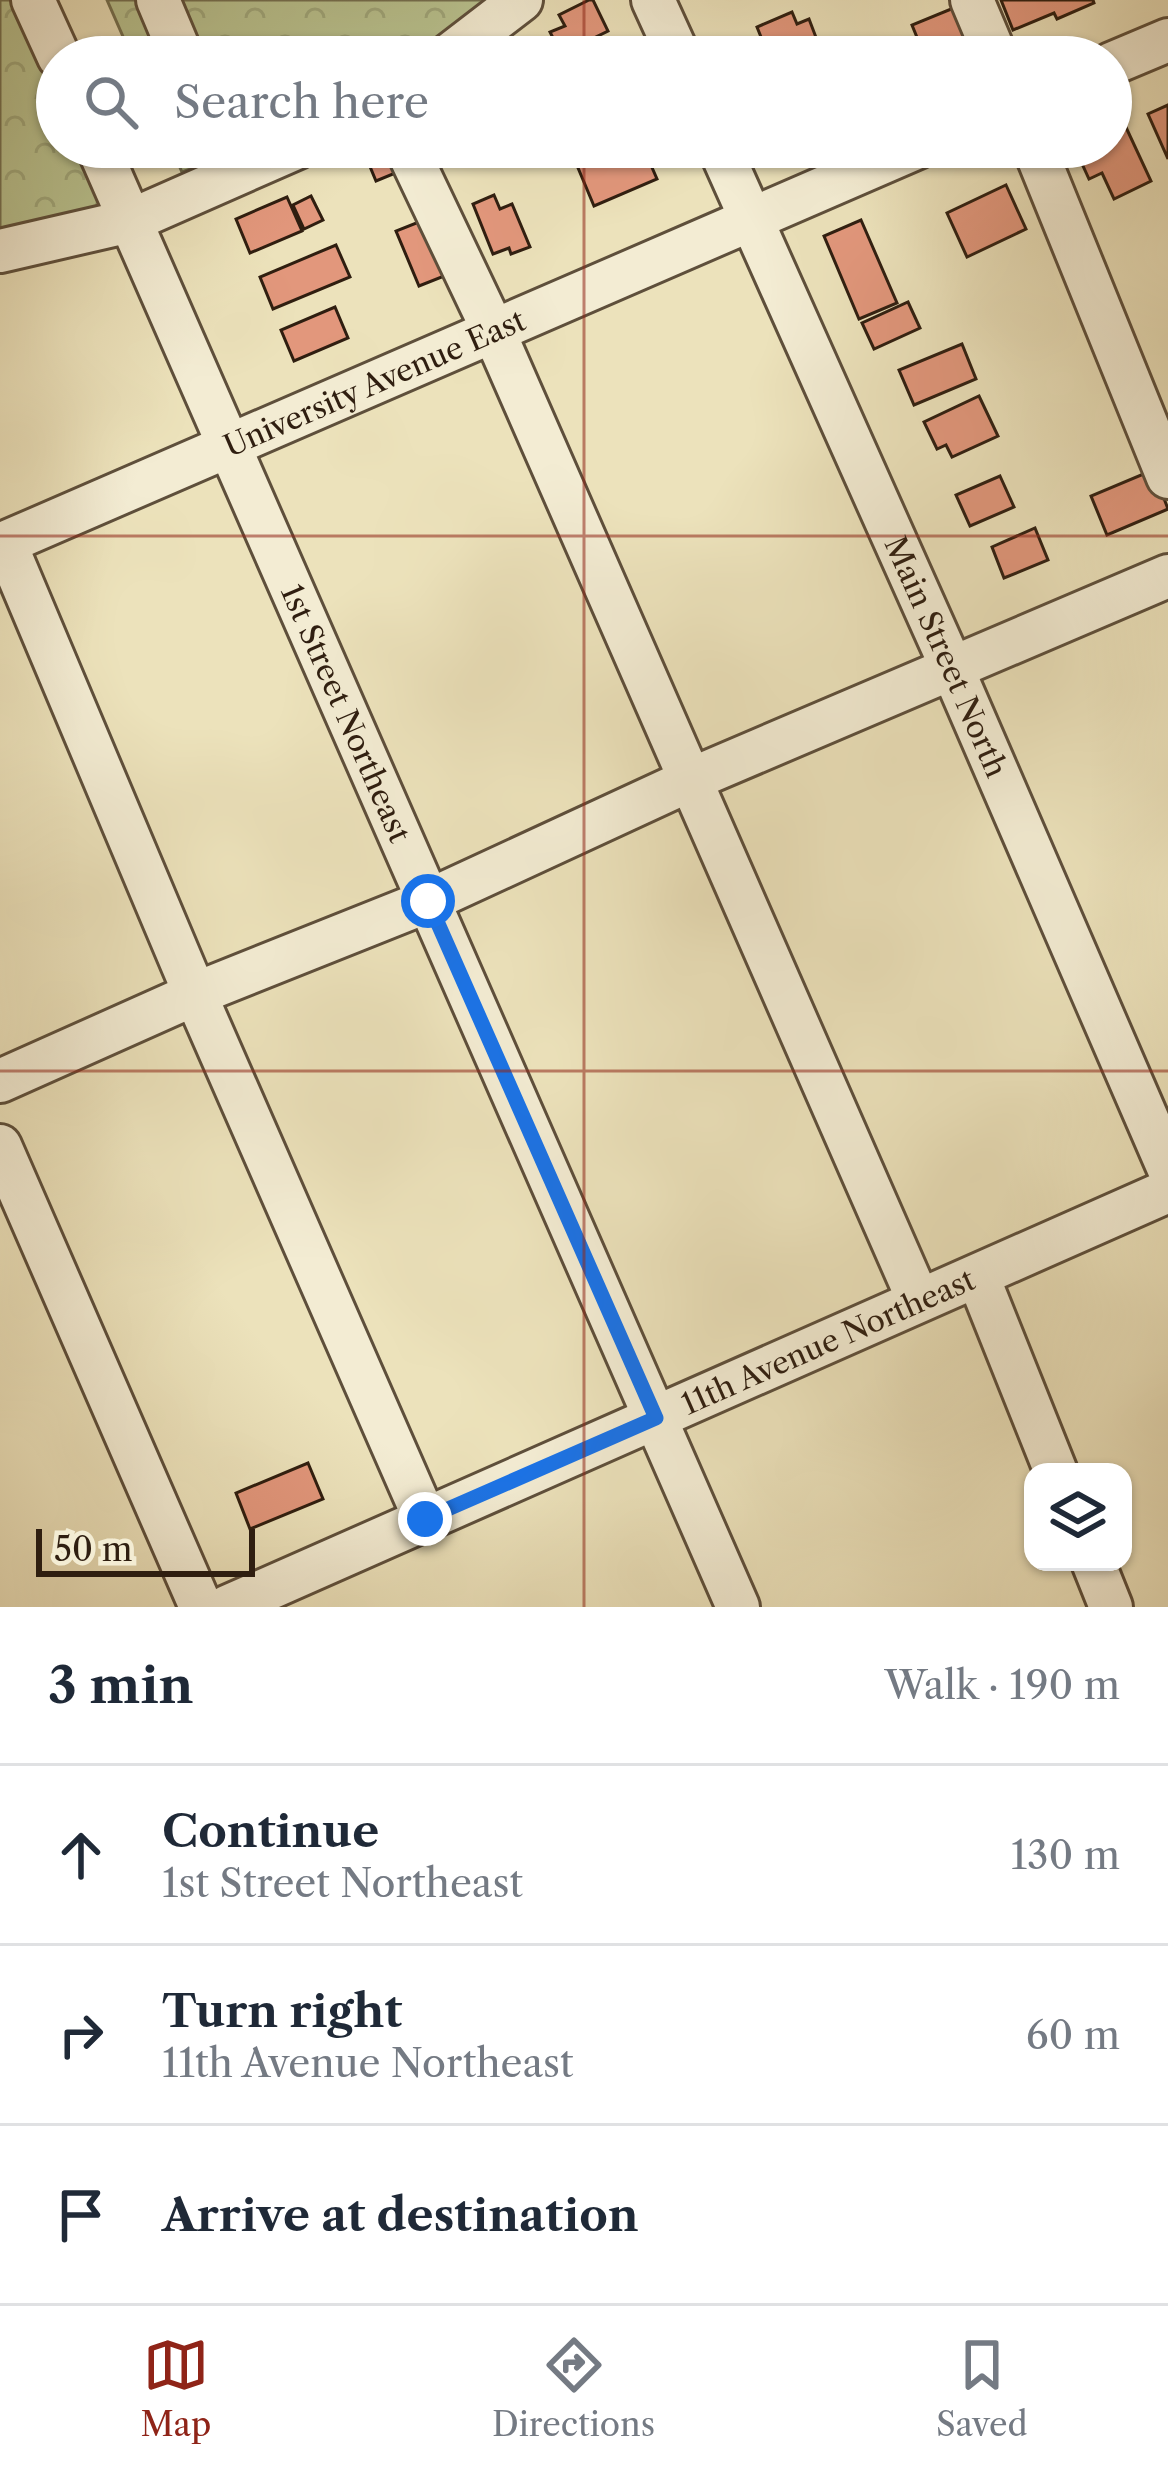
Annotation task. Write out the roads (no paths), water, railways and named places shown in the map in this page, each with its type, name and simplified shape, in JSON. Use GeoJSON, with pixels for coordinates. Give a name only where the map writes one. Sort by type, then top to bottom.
{"type":"FeatureCollection","features":[{"type":"Feature","properties":{"kind":"street"},"geometry":{"type":"LineString","coordinates":[[34,0],[49,36]]}},
{"type":"Feature","properties":{"kind":"street"},"geometry":{"type":"LineString","coordinates":[[158,0],[173,36]]}},
{"type":"Feature","properties":{"kind":"street"},"geometry":{"type":"LineString","coordinates":[[474,36],[521,0]]}},
{"type":"Feature","properties":{"kind":"street"},"geometry":{"type":"LineString","coordinates":[[653,0],[669,36]]}},
{"type":"Feature","properties":{"kind":"street"},"geometry":{"type":"LineString","coordinates":[[972,0],[987,36]]}},
{"type":"Feature","properties":{"kind":"street"},"geometry":{"type":"LineString","coordinates":[[1132,55],[1168,40]]}},
{"type":"Feature","properties":{"kind":"street","name":"1st Street Northeast"},"geometry":{"type":"LineString","coordinates":[[107,168],[738,1607]]}},
{"type":"Feature","properties":{"kind":"street"},"geometry":{"type":"LineString","coordinates":[[0,251],[130,220],[250,168]]}},
{"type":"Feature","properties":{"kind":"street"},"geometry":{"type":"LineString","coordinates":[[416,168],[494,332],[918,1299]]}},
{"type":"Feature","properties":{"kind":"street","name":"Main Street North"},"geometry":{"type":"LineString","coordinates":[[728,168],[1168,1167]]}},
{"type":"Feature","properties":{"kind":"street","name":"University Avenue East"},"geometry":{"type":"LineString","coordinates":[[3,544],[870,168]]}},
{"type":"Feature","properties":{"kind":"street"},"geometry":{"type":"LineString","coordinates":[[1043,168],[1168,477]]}},
{"type":"Feature","properties":{"kind":"street"},"geometry":{"type":"LineString","coordinates":[[3,544],[425,1519]]}},
{"type":"Feature","properties":{"kind":"street"},"geometry":{"type":"LineString","coordinates":[[0,1081],[196,994],[428,901],[692,779],[1168,576]]}},
{"type":"Feature","properties":{"kind":"street"},"geometry":{"type":"LineString","coordinates":[[0,1146],[201,1607]]}},
{"type":"Feature","properties":{"kind":"street","name":"11th Avenue Northeast"},"geometry":{"type":"LineString","coordinates":[[227,1607],[1168,1191]]}},
{"type":"Feature","properties":{"kind":"street"},"geometry":{"type":"LineString","coordinates":[[978,1277],[1052,1463]]}},
{"type":"Feature","properties":{"kind":"street"},"geometry":{"type":"LineString","coordinates":[[1097,1571],[1111,1607]]}}]}
